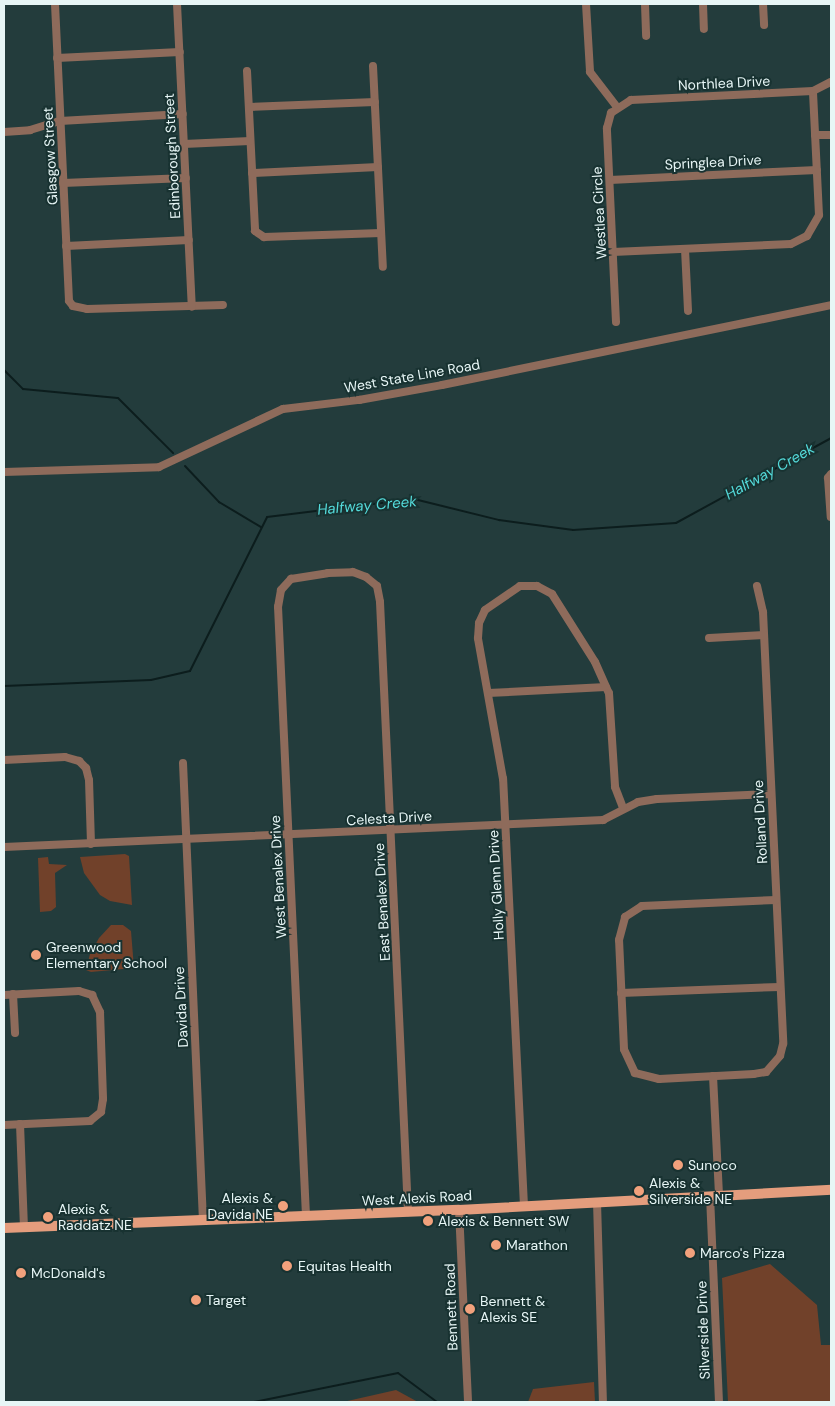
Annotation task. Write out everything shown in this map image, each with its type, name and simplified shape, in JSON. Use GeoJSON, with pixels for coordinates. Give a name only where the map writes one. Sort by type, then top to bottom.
{"type":"FeatureCollection","features":[{"type":"Feature","properties":{"kind":"main road","name":"West Alexis Road"},"geometry":{"type":"LineString","coordinates":[[4,1228],[460,1210],[831,1190]]}},
{"type":"Feature","properties":{"kind":"street","name":"Glasgow Street"},"geometry":{"type":"LineString","coordinates":[[55,4],[69,301],[72,306],[87,309],[192,307]]}},
{"type":"Feature","properties":{"kind":"street","name":"Edinborough Street"},"geometry":{"type":"LineString","coordinates":[[177,4],[192,307]]}},
{"type":"Feature","properties":{"kind":"street"},"geometry":{"type":"LineString","coordinates":[[586,4],[590,72],[617,107]]}},
{"type":"Feature","properties":{"kind":"street"},"geometry":{"type":"LineString","coordinates":[[645,4],[646,36]]}},
{"type":"Feature","properties":{"kind":"street"},"geometry":{"type":"LineString","coordinates":[[703,4],[704,29]]}},
{"type":"Feature","properties":{"kind":"street"},"geometry":{"type":"LineString","coordinates":[[764,4],[764,25]]}},
{"type":"Feature","properties":{"kind":"street"},"geometry":{"type":"LineString","coordinates":[[57,58],[180,52]]}},
{"type":"Feature","properties":{"kind":"street"},"geometry":{"type":"LineString","coordinates":[[373,66],[383,267]]}},
{"type":"Feature","properties":{"kind":"street"},"geometry":{"type":"LineString","coordinates":[[247,71],[254,226],[259,235],[381,233]]}},
{"type":"Feature","properties":{"kind":"street","name":"Northlea Drive"},"geometry":{"type":"LineString","coordinates":[[617,107],[641,99],[813,91],[831,82]]}},
{"type":"Feature","properties":{"kind":"street"},"geometry":{"type":"LineString","coordinates":[[613,252],[791,244],[811,232],[819,215],[813,91]]}},
{"type":"Feature","properties":{"kind":"street"},"geometry":{"type":"LineString","coordinates":[[248,107],[375,102]]}},
{"type":"Feature","properties":{"kind":"street","name":"Westlea Circle"},"geometry":{"type":"LineString","coordinates":[[616,322],[607,128],[611,113],[617,107]]}},
{"type":"Feature","properties":{"kind":"street"},"geometry":{"type":"LineString","coordinates":[[4,132],[30,130],[60,120],[182,114]]}},
{"type":"Feature","properties":{"kind":"street"},"geometry":{"type":"LineString","coordinates":[[816,135],[831,135]]}},
{"type":"Feature","properties":{"kind":"street"},"geometry":{"type":"LineString","coordinates":[[184,144],[250,141]]}},
{"type":"Feature","properties":{"kind":"street"},"geometry":{"type":"LineString","coordinates":[[252,173],[378,167]]}},
{"type":"Feature","properties":{"kind":"street","name":"Springlea Drive"},"geometry":{"type":"LineString","coordinates":[[610,180],[817,170]]}},
{"type":"Feature","properties":{"kind":"street"},"geometry":{"type":"LineString","coordinates":[[63,183],[186,178]]}},
{"type":"Feature","properties":{"kind":"street"},"geometry":{"type":"LineString","coordinates":[[66,246],[188,240]]}},
{"type":"Feature","properties":{"kind":"street"},"geometry":{"type":"LineString","coordinates":[[685,248],[688,311]]}},
{"type":"Feature","properties":{"kind":"street"},"geometry":{"type":"LineString","coordinates":[[192,307],[223,305]]}},
{"type":"Feature","properties":{"kind":"street","name":"West State Line Road"},"geometry":{"type":"LineString","coordinates":[[4,472],[159,467],[283,408],[359,400],[442,385],[831,305]]}},
{"type":"Feature","properties":{"kind":"street"},"geometry":{"type":"LineString","coordinates":[[831,474],[828,478],[831,516]]}},
{"type":"Feature","properties":{"kind":"street","name":"East Benalex Drive"},"geometry":{"type":"LineString","coordinates":[[328,573],[359,573],[372,581],[379,594],[408,1212]]}},
{"type":"Feature","properties":{"kind":"street","name":"West Benalex Drive"},"geometry":{"type":"LineString","coordinates":[[306,1216],[278,598],[291,579],[328,573]]}},
{"type":"Feature","properties":{"kind":"street","name":"Holly Glenn Drive"},"geometry":{"type":"LineString","coordinates":[[524,1206],[502,762],[478,638],[479,622],[493,602],[520,586],[537,586],[552,594],[595,662],[606,687]]}},
{"type":"Feature","properties":{"kind":"street","name":"Rolland Drive"},"geometry":{"type":"LineString","coordinates":[[713,1076],[766,1072],[779,1057],[783,1044],[764,635],[757,586]]}},
{"type":"Feature","properties":{"kind":"street"},"geometry":{"type":"LineString","coordinates":[[709,638],[764,635]]}},
{"type":"Feature","properties":{"kind":"street"},"geometry":{"type":"LineString","coordinates":[[488,693],[606,687],[611,704],[615,787],[623,808]]}},
{"type":"Feature","properties":{"kind":"street"},"geometry":{"type":"LineString","coordinates":[[4,760],[65,757],[81,763],[86,768],[89,780],[92,844]]}},
{"type":"Feature","properties":{"kind":"street","name":"Davida Drive"},"geometry":{"type":"LineString","coordinates":[[183,763],[203,1221]]}},
{"type":"Feature","properties":{"kind":"street","name":"Celesta Drive"},"geometry":{"type":"LineString","coordinates":[[4,847],[603,820],[623,808],[656,799],[770,794]]}},
{"type":"Feature","properties":{"kind":"street"},"geometry":{"type":"LineString","coordinates":[[713,1076],[659,1079],[635,1073],[625,1056],[619,930],[632,911],[642,906],[776,900]]}},
{"type":"Feature","properties":{"kind":"street"},"geometry":{"type":"LineString","coordinates":[[621,993],[780,987]]}},
{"type":"Feature","properties":{"kind":"street"},"geometry":{"type":"LineString","coordinates":[[4,994],[79,991],[92,995],[100,1012],[104,1099],[100,1112],[90,1121],[4,1125]]}},
{"type":"Feature","properties":{"kind":"street"},"geometry":{"type":"LineString","coordinates":[[13,994],[15,1033]]}},
{"type":"Feature","properties":{"kind":"street","name":"Silverside Drive"},"geometry":{"type":"LineString","coordinates":[[713,1076],[718,1402]]}},
{"type":"Feature","properties":{"kind":"street"},"geometry":{"type":"LineString","coordinates":[[20,1124],[24,1227]]}},
{"type":"Feature","properties":{"kind":"street"},"geometry":{"type":"LineString","coordinates":[[597,1202],[603,1402]]}},
{"type":"Feature","properties":{"kind":"street","name":"Bennett Road"},"geometry":{"type":"LineString","coordinates":[[460,1210],[468,1402]]}},
{"type":"Feature","properties":{"kind":"shaded area"},"geometry":{"type":"Polygon","coordinates":[[[125,854],[129,856],[132,905],[110,901],[100,895],[84,873],[80,857],[125,854]]]}},
{"type":"Feature","properties":{"kind":"shaded area"},"geometry":{"type":"Polygon","coordinates":[[[48,857],[49,864],[67,865],[55,873],[56,907],[51,911],[40,912],[38,858],[48,857]]]}},
{"type":"Feature","properties":{"kind":"shaded area"},"geometry":{"type":"Polygon","coordinates":[[[111,925],[123,925],[131,931],[134,968],[91,972],[86,970],[90,954],[99,938],[111,925]]]}},
{"type":"Feature","properties":{"kind":"shaded area"},"geometry":{"type":"Polygon","coordinates":[[[770,1264],[817,1305],[821,1345],[831,1345],[831,1402],[728,1402],[722,1278],[770,1264]]]}},
{"type":"Feature","properties":{"kind":"shaded area"},"geometry":{"type":"Polygon","coordinates":[[[594,1382],[595,1402],[528,1402],[533,1389],[594,1382]]]}},
{"type":"Feature","properties":{"kind":"shaded area"},"geometry":{"type":"Polygon","coordinates":[[[396,1390],[418,1402],[343,1402],[396,1390]]]}},
{"type":"Feature","properties":{"kind":"waterway"},"geometry":{"type":"LineString","coordinates":[[4,370],[23,389],[118,398],[173,453]]}},
{"type":"Feature","properties":{"kind":"waterway","name":"Halfway Creek"},"geometry":{"type":"LineString","coordinates":[[4,686],[151,680],[190,671],[267,517],[414,499],[499,520],[573,530],[676,523],[831,438]]}},
{"type":"Feature","properties":{"kind":"waterway"},"geometry":{"type":"LineString","coordinates":[[185,466],[219,502],[261,527]]}},
{"type":"Feature","properties":{"kind":"waterway"},"geometry":{"type":"LineString","coordinates":[[254,1402],[398,1373],[437,1402]]}},
{"type":"Feature","properties":{"kind":"place","name":"Greenwood Elementary School"},"geometry":{"type":"Point","coordinates":[36,955]}},
{"type":"Feature","properties":{"kind":"place","name":"Sunoco"},"geometry":{"type":"Point","coordinates":[678,1165]}},
{"type":"Feature","properties":{"kind":"place","name":"Alexis & Silverside NE"},"geometry":{"type":"Point","coordinates":[639,1191]}},
{"type":"Feature","properties":{"kind":"place","name":"Alexis & Davida NE"},"geometry":{"type":"Point","coordinates":[283,1206]}},
{"type":"Feature","properties":{"kind":"place","name":"Alexis & Raddatz NE"},"geometry":{"type":"Point","coordinates":[48,1217]}},
{"type":"Feature","properties":{"kind":"place","name":"Alexis & Bennett SW"},"geometry":{"type":"Point","coordinates":[428,1221]}},
{"type":"Feature","properties":{"kind":"place","name":"Marathon"},"geometry":{"type":"Point","coordinates":[496,1245]}},
{"type":"Feature","properties":{"kind":"place","name":"Marco's Pizza"},"geometry":{"type":"Point","coordinates":[690,1253]}},
{"type":"Feature","properties":{"kind":"place","name":"Equitas Health"},"geometry":{"type":"Point","coordinates":[287,1266]}},
{"type":"Feature","properties":{"kind":"place","name":"McDonald's"},"geometry":{"type":"Point","coordinates":[21,1273]}},
{"type":"Feature","properties":{"kind":"place","name":"Target"},"geometry":{"type":"Point","coordinates":[196,1300]}},
{"type":"Feature","properties":{"kind":"place","name":"Bennett & Alexis SE"},"geometry":{"type":"Point","coordinates":[470,1309]}}]}
